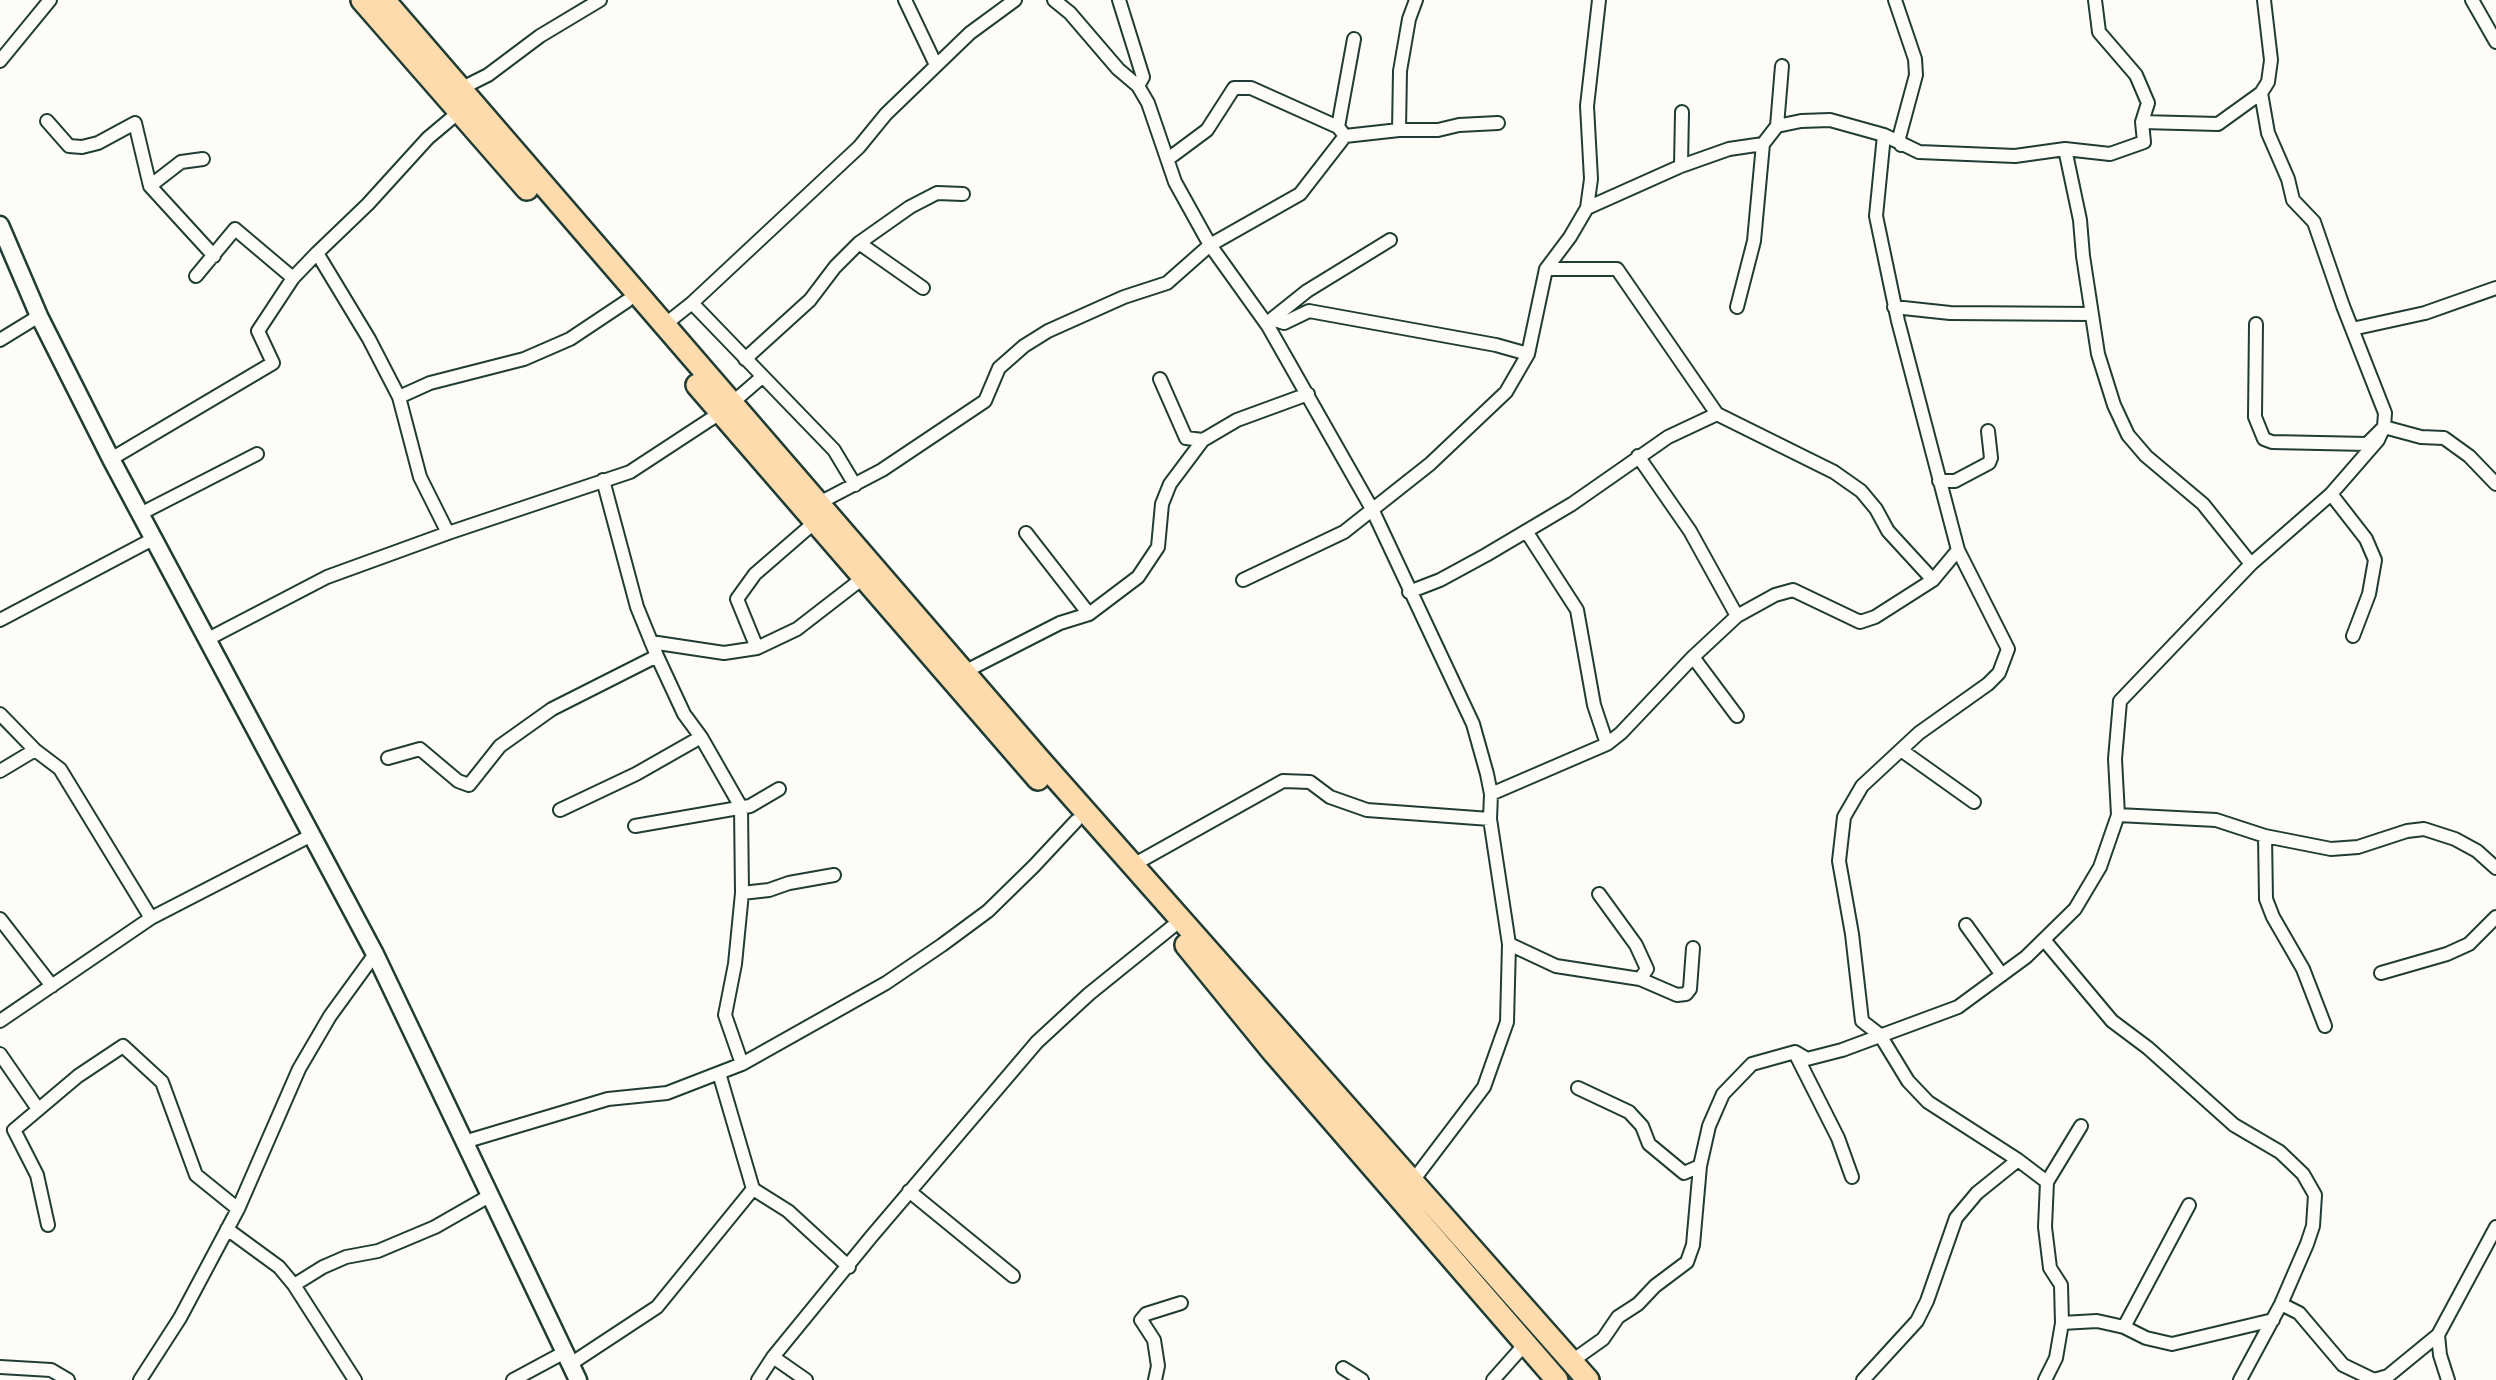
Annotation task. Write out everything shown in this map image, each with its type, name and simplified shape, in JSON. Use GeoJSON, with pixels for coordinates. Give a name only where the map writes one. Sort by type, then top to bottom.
{"type":"FeatureCollection","features":[{"type":"Feature","properties":{"kind":"highway"},"geometry":{"type":"LineString","coordinates":[[362,0],[627,301],[726,408],[817,513],[964,672],[1588,1380]]}},
{"type":"Feature","properties":{"kind":"highway"},"geometry":{"type":"LineString","coordinates":[[384,0],[663,326],[726,408]]}},
{"type":"Feature","properties":{"kind":"highway"},"geometry":{"type":"LineString","coordinates":[[817,513],[863,578],[984,720],[1172,927],[1259,1035],[1557,1380]]}},
{"type":"Feature","properties":{"kind":"street"},"geometry":{"type":"LineString","coordinates":[[0,61],[50,0]]}},
{"type":"Feature","properties":{"kind":"street"},"geometry":{"type":"LineString","coordinates":[[460,89],[488,75],[540,36],[600,0]]}},
{"type":"Feature","properties":{"kind":"street"},"geometry":{"type":"LineString","coordinates":[[905,0],[936,65]]}},
{"type":"Feature","properties":{"kind":"street"},"geometry":{"type":"LineString","coordinates":[[663,326],[692,303],[859,147],[886,114],[970,33],[1015,0]]}},
{"type":"Feature","properties":{"kind":"street"},"geometry":{"type":"LineString","coordinates":[[1054,0],[1070,13],[1118,69],[1138,86],[1148,103],[1175,182],[1210,245],[1270,322],[1372,509],[1399,564],[1409,592],[1473,724],[1491,795],[1490,819],[1509,944],[1508,1022],[1484,1087],[1412,1182]]}},
{"type":"Feature","properties":{"kind":"street"},"geometry":{"type":"LineString","coordinates":[[1120,0],[1143,77],[1138,86]]}},
{"type":"Feature","properties":{"kind":"street"},"geometry":{"type":"LineString","coordinates":[[1400,130],[1400,71],[1409,19],[1416,0]]}},
{"type":"Feature","properties":{"kind":"street"},"geometry":{"type":"LineString","coordinates":[[1243,580],[1344,532],[1430,464],[1506,392],[1528,354],[1545,269],[1570,237],[1587,208],[1591,178],[1587,106],[1599,0]]}},
{"type":"Feature","properties":{"kind":"street"},"geometry":{"type":"LineString","coordinates":[[1895,0],[1916,59],[1916,75],[1899,138],[1901,145]]}},
{"type":"Feature","properties":{"kind":"street"},"geometry":{"type":"LineString","coordinates":[[1777,126],[1801,121],[1830,120],[1884,135],[1919,152],[2015,156],[2064,149],[2110,154],[2144,142],[2142,122],[2148,103],[2136,75],[2099,32],[2095,0]]}},
{"type":"Feature","properties":{"kind":"street"},"geometry":{"type":"LineString","coordinates":[[2142,122],[2218,124],[2261,93],[2268,82],[2271,60],[2264,0]]}},
{"type":"Feature","properties":{"kind":"street"},"geometry":{"type":"LineString","coordinates":[[2472,0],[2496,42]]}},
{"type":"Feature","properties":{"kind":"street"},"geometry":{"type":"LineString","coordinates":[[757,648],[737,599],[755,574],[817,513],[855,485],[986,401],[999,368],[1024,346],[1048,331],[1124,297],[1167,283],[1210,245],[1300,194],[1341,131],[1354,39]]}},
{"type":"Feature","properties":{"kind":"street"},"geometry":{"type":"LineString","coordinates":[[1737,307],[1754,241],[1763,144],[1777,126],[1782,66]]}},
{"type":"Feature","properties":{"kind":"street"},"geometry":{"type":"LineString","coordinates":[[1168,159],[1207,130],[1234,88],[1251,88],[1341,131],[1438,130],[1459,125],[1498,123]]}},
{"type":"Feature","properties":{"kind":"street"},"geometry":{"type":"LineString","coordinates":[[1572,1361],[1603,1339],[1618,1317],[1638,1304],[1655,1286],[1687,1262],[1693,1245],[1700,1166],[1709,1126],[1723,1094],[1752,1064],[1795,1052],[1807,1059],[1842,1050],[1958,1007],[2045,940],[2075,909],[2100,867],[2118,815],[2115,759],[2120,701],[2251,564],[2331,494],[2378,440],[2384,427],[2385,413],[2314,222],[2293,200],[2288,179],[2268,133],[2261,93]]}},
{"type":"Feature","properties":{"kind":"street"},"geometry":{"type":"LineString","coordinates":[[111,459],[273,363],[258,331],[293,278],[368,204],[428,138],[459,112]]}},
{"type":"Feature","properties":{"kind":"street"},"geometry":{"type":"LineString","coordinates":[[1682,112],[1682,165]]}},
{"type":"Feature","properties":{"kind":"street"},"geometry":{"type":"LineString","coordinates":[[47,121],[69,146],[82,147],[98,143],[135,123],[150,186],[214,256]]}},
{"type":"Feature","properties":{"kind":"street"},"geometry":{"type":"LineString","coordinates":[[1884,135],[1876,216],[1894,307],[1959,550],[2008,649],[2000,673],[1919,733],[1862,786],[1844,818],[1839,861],[1852,934],[1862,1021],[1880,1035],[1908,1081],[1928,1102],[2018,1160],[2047,1182]]}},
{"type":"Feature","properties":{"kind":"street"},"geometry":{"type":"LineString","coordinates":[[1587,208],[1682,165],[1729,149],[1763,144]]}},
{"type":"Feature","properties":{"kind":"street"},"geometry":{"type":"LineString","coordinates":[[2064,149],[2080,220],[2098,354],[2114,405],[2128,435],[2146,456],[2203,504],[2251,564]]}},
{"type":"Feature","properties":{"kind":"street"},"geometry":{"type":"LineString","coordinates":[[150,186],[181,162],[203,159]]}},
{"type":"Feature","properties":{"kind":"street"},"geometry":{"type":"LineString","coordinates":[[745,358],[810,300],[835,267],[859,243],[910,207],[936,193],[963,194]]}},
{"type":"Feature","properties":{"kind":"street"},"geometry":{"type":"LineString","coordinates":[[0,225],[39,316],[111,459],[310,836],[375,954],[578,1380]]}},
{"type":"Feature","properties":{"kind":"street"},"geometry":{"type":"LineString","coordinates":[[196,276],[235,228],[293,278]]}},
{"type":"Feature","properties":{"kind":"street"},"geometry":{"type":"LineString","coordinates":[[1270,322],[1307,291],[1390,240]]}},
{"type":"Feature","properties":{"kind":"street"},"geometry":{"type":"LineString","coordinates":[[859,243],[923,288]]}},
{"type":"Feature","properties":{"kind":"street"},"geometry":{"type":"LineString","coordinates":[[317,254],[369,339],[399,397],[420,477],[448,533]]}},
{"type":"Feature","properties":{"kind":"street"},"geometry":{"type":"LineString","coordinates":[[1545,269],[1617,268],[1717,414],[1834,472],[1861,491],[1876,509],[1888,531],[1933,580]]}},
{"type":"Feature","properties":{"kind":"street"},"geometry":{"type":"LineString","coordinates":[[2352,329],[2425,313],[2496,288]]}},
{"type":"Feature","properties":{"kind":"street"},"geometry":{"type":"LineString","coordinates":[[399,397],[430,383],[524,359],[570,339],[627,301]]}},
{"type":"Feature","properties":{"kind":"street"},"geometry":{"type":"LineString","coordinates":[[692,303],[834,450],[855,485]]}},
{"type":"Feature","properties":{"kind":"street"},"geometry":{"type":"LineString","coordinates":[[1894,307],[1950,313],[2092,314]]}},
{"type":"Feature","properties":{"kind":"street"},"geometry":{"type":"LineString","coordinates":[[1270,322],[1284,322],[1309,311],[1496,345],[1528,354]]}},
{"type":"Feature","properties":{"kind":"street"},"geometry":{"type":"LineString","coordinates":[[0,340],[39,316]]}},
{"type":"Feature","properties":{"kind":"street"},"geometry":{"type":"LineString","coordinates":[[2256,324],[2255,417],[2264,439],[2272,442],[2367,444],[2384,427]]}},
{"type":"Feature","properties":{"kind":"street"},"geometry":{"type":"LineString","coordinates":[[206,640],[327,577],[448,533],[630,472],[726,408],[762,377]]}},
{"type":"Feature","properties":{"kind":"street"},"geometry":{"type":"LineString","coordinates":[[1160,379],[1186,438],[1203,440]]}},
{"type":"Feature","properties":{"kind":"street"},"geometry":{"type":"LineString","coordinates":[[964,672],[1060,623],[1089,614],[1138,577],[1158,547],[1162,504],[1170,484],[1203,440],[1237,420],[1308,394]]}},
{"type":"Feature","properties":{"kind":"street"},"geometry":{"type":"LineString","coordinates":[[1409,592],[1440,580],[1526,531],[1572,504],[1668,437],[1717,414]]}},
{"type":"Feature","properties":{"kind":"street"},"geometry":{"type":"LineString","coordinates":[[2384,427],[2421,437],[2444,438],[2469,456],[2496,484]]}},
{"type":"Feature","properties":{"kind":"street"},"geometry":{"type":"LineString","coordinates":[[1940,481],[1955,481],[1989,463],[1991,458],[1988,431]]}},
{"type":"Feature","properties":{"kind":"street"},"geometry":{"type":"LineString","coordinates":[[140,514],[257,454]]}},
{"type":"Feature","properties":{"kind":"street"},"geometry":{"type":"LineString","coordinates":[[1638,456],[1690,531],[1737,616]]}},
{"type":"Feature","properties":{"kind":"street"},"geometry":{"type":"LineString","coordinates":[[603,480],[637,608],[651,642],[684,714],[701,736],[741,807],[742,893],[735,964],[725,1016],[742,1064]]}},
{"type":"Feature","properties":{"kind":"street"},"geometry":{"type":"LineString","coordinates":[[2331,494],[2366,539],[2375,560],[2368,594],[2353,636]]}},
{"type":"Feature","properties":{"kind":"street"},"geometry":{"type":"LineString","coordinates":[[1526,531],[1576,610],[1594,705],[1607,744]]}},
{"type":"Feature","properties":{"kind":"street"},"geometry":{"type":"LineString","coordinates":[[1026,533],[1089,614]]}},
{"type":"Feature","properties":{"kind":"street"},"geometry":{"type":"LineString","coordinates":[[0,620],[153,539]]}},
{"type":"Feature","properties":{"kind":"street"},"geometry":{"type":"LineString","coordinates":[[1491,795],[1607,744],[1621,733],[1693,657],[1737,616],[1775,595],[1792,590],[1860,622],[1875,617],[1933,580],[1959,550]]}},
{"type":"Feature","properties":{"kind":"street"},"geometry":{"type":"LineString","coordinates":[[651,642],[724,653],[757,648],[797,629],[863,578]]}},
{"type":"Feature","properties":{"kind":"street"},"geometry":{"type":"LineString","coordinates":[[388,758],[420,749],[458,781],[469,785],[500,746],[552,709],[657,656]]}},
{"type":"Feature","properties":{"kind":"street"},"geometry":{"type":"LineString","coordinates":[[1693,657],[1737,716]]}},
{"type":"Feature","properties":{"kind":"street"},"geometry":{"type":"LineString","coordinates":[[0,714],[34,750],[60,769],[151,918]]}},
{"type":"Feature","properties":{"kind":"street"},"geometry":{"type":"LineString","coordinates":[[560,810],[636,774],[701,736]]}},
{"type":"Feature","properties":{"kind":"street"},"geometry":{"type":"LineString","coordinates":[[0,771],[34,750]]}},
{"type":"Feature","properties":{"kind":"street"},"geometry":{"type":"LineString","coordinates":[[1901,750],[1974,802]]}},
{"type":"Feature","properties":{"kind":"street"},"geometry":{"type":"LineString","coordinates":[[1133,866],[1283,781],[1310,782],[1330,797],[1367,810],[1490,819]]}},
{"type":"Feature","properties":{"kind":"street"},"geometry":{"type":"LineString","coordinates":[[635,826],[750,806],[779,789]]}},
{"type":"Feature","properties":{"kind":"street"},"geometry":{"type":"LineString","coordinates":[[2118,815],[2216,820],[2265,836],[2331,849],[2358,847],[2407,831],[2424,829],[2455,839],[2477,851],[2496,868]]}},
{"type":"Feature","properties":{"kind":"street"},"geometry":{"type":"LineString","coordinates":[[464,1142],[608,1099],[667,1093],[742,1064],[886,983],[942,945],[988,911],[1076,820]]}},
{"type":"Feature","properties":{"kind":"street"},"geometry":{"type":"LineString","coordinates":[[0,1021],[151,918],[310,836]]}},
{"type":"Feature","properties":{"kind":"street"},"geometry":{"type":"LineString","coordinates":[[2265,836],[2266,899],[2273,918],[2303,969],[2325,1026]]}},
{"type":"Feature","properties":{"kind":"street"},"geometry":{"type":"LineString","coordinates":[[742,893],[769,890],[789,882],[834,875]]}},
{"type":"Feature","properties":{"kind":"street"},"geometry":{"type":"LineString","coordinates":[[1599,894],[1636,945],[1647,969],[1640,979]]}},
{"type":"Feature","properties":{"kind":"street"},"geometry":{"type":"LineString","coordinates":[[2381,973],[2447,954],[2469,944],[2496,917]]}},
{"type":"Feature","properties":{"kind":"street"},"geometry":{"type":"LineString","coordinates":[[0,919],[52,986]]}},
{"type":"Feature","properties":{"kind":"street"},"geometry":{"type":"LineString","coordinates":[[1966,925],[2002,975]]}},
{"type":"Feature","properties":{"kind":"street"},"geometry":{"type":"LineString","coordinates":[[758,1380],[773,1357],[909,1191],[1037,1042],[1089,994],[1172,927]]}},
{"type":"Feature","properties":{"kind":"street"},"geometry":{"type":"LineString","coordinates":[[2045,940],[2112,1021],[2148,1048],[2234,1125],[2280,1152],[2303,1174],[2315,1195],[2313,1226],[2281,1304],[2240,1380]]}},
{"type":"Feature","properties":{"kind":"street"},"geometry":{"type":"LineString","coordinates":[[1509,944],[1556,966],[1640,979],[1677,995],[1686,994],[1690,988],[1694,948]]}},
{"type":"Feature","properties":{"kind":"street"},"geometry":{"type":"LineString","coordinates":[[140,1380],[180,1318],[238,1209],[299,1069],[330,1016],[375,954]]}},
{"type":"Feature","properties":{"kind":"street"},"geometry":{"type":"LineString","coordinates":[[48,1225],[37,1174],[14,1130],[78,1076],[123,1046],[162,1082],[196,1175],[238,1209]]}},
{"type":"Feature","properties":{"kind":"street"},"geometry":{"type":"LineString","coordinates":[[1795,1052],[1838,1138],[1852,1177]]}},
{"type":"Feature","properties":{"kind":"street"},"geometry":{"type":"LineString","coordinates":[[0,1054],[38,1109]]}},
{"type":"Feature","properties":{"kind":"street"},"geometry":{"type":"LineString","coordinates":[[719,1073],[753,1189],[788,1211],[849,1267]]}},
{"type":"Feature","properties":{"kind":"street"},"geometry":{"type":"LineString","coordinates":[[1578,1088],[1629,1112],[1642,1126],[1649,1144],[1684,1173],[1700,1166]]}},
{"type":"Feature","properties":{"kind":"street"},"geometry":{"type":"LineString","coordinates":[[2045,1380],[2056,1358],[2062,1323],[2061,1285],[2050,1268],[2046,1237],[2047,1182],[2081,1126]]}},
{"type":"Feature","properties":{"kind":"street"},"geometry":{"type":"LineString","coordinates":[[1863,1380],[1917,1321],[1927,1301],[1956,1218],[1977,1193],[2018,1160]]}},
{"type":"Feature","properties":{"kind":"street"},"geometry":{"type":"LineString","coordinates":[[513,1380],[567,1358],[657,1307],[753,1189]]}},
{"type":"Feature","properties":{"kind":"street"},"geometry":{"type":"LineString","coordinates":[[909,1191],[1013,1276]]}},
{"type":"Feature","properties":{"kind":"street"},"geometry":{"type":"LineString","coordinates":[[294,1285],[323,1267],[346,1257],[378,1251],[435,1227],[491,1195]]}},
{"type":"Feature","properties":{"kind":"street"},"geometry":{"type":"LineString","coordinates":[[2124,1327],[2189,1205]]}},
{"type":"Feature","properties":{"kind":"street"},"geometry":{"type":"LineString","coordinates":[[2281,1304],[2300,1313],[2343,1365],[2374,1380],[2388,1376],[2438,1335],[2496,1227]]}},
{"type":"Feature","properties":{"kind":"street"},"geometry":{"type":"LineString","coordinates":[[227,1229],[279,1267],[294,1285],[355,1380]]}},
{"type":"Feature","properties":{"kind":"street"},"geometry":{"type":"LineString","coordinates":[[1155,1380],[1158,1366],[1154,1340],[1141,1320],[1146,1314],[1181,1303]]}},
{"type":"Feature","properties":{"kind":"street"},"geometry":{"type":"LineString","coordinates":[[2062,1323],[2097,1321],[2124,1327],[2146,1338],[2172,1344],[2273,1320]]}},
{"type":"Feature","properties":{"kind":"street"},"geometry":{"type":"LineString","coordinates":[[2438,1335],[2440,1354],[2448,1380]]}},
{"type":"Feature","properties":{"kind":"street"},"geometry":{"type":"LineString","coordinates":[[1492,1380],[1525,1344]]}},
{"type":"Feature","properties":{"kind":"street"},"geometry":{"type":"LineString","coordinates":[[773,1357],[806,1380]]}},
{"type":"Feature","properties":{"kind":"street"},"geometry":{"type":"LineString","coordinates":[[0,1367],[51,1370],[68,1380]]}},
{"type":"Feature","properties":{"kind":"street"},"geometry":{"type":"LineString","coordinates":[[1343,1368],[1362,1380]]}}]}
